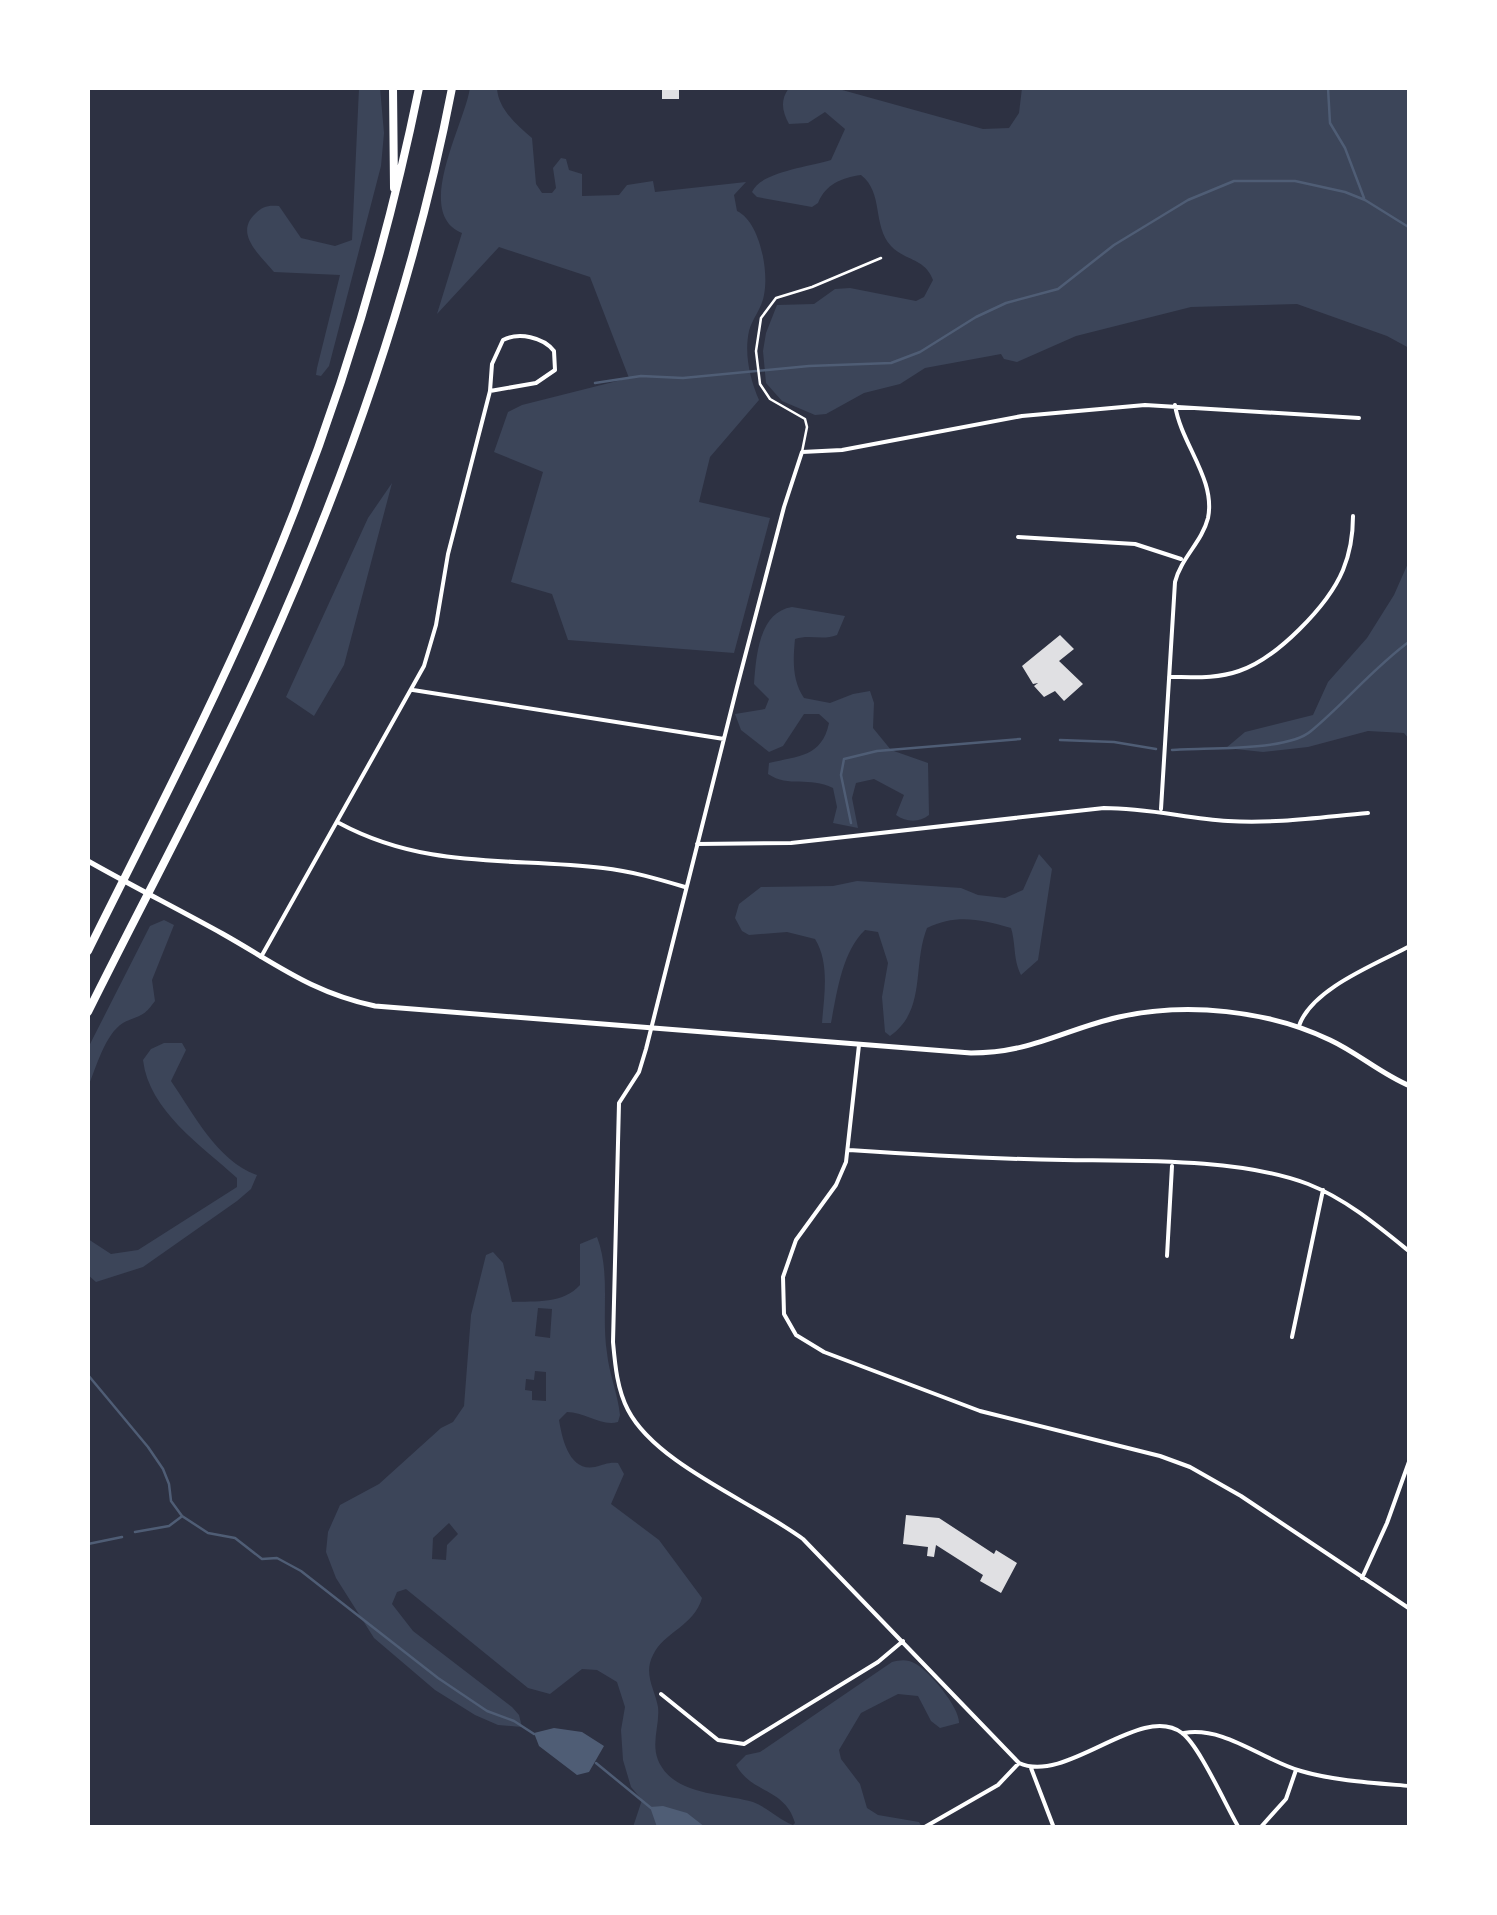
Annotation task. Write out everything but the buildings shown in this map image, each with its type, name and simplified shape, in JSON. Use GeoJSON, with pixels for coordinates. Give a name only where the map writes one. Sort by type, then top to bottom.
{"type":"FeatureCollection","features":[{"type":"Feature","properties":{"kind":"highway"},"geometry":{"type":"LineString","coordinates":[[394,88],[394,201]]}},
{"type":"Feature","properties":{"kind":"highway"},"geometry":{"type":"LineString","coordinates":[[88,950],[198,730],[270,571],[343,375],[394,201],[419,88]]}},
{"type":"Feature","properties":{"kind":"highway"},"geometry":{"type":"LineString","coordinates":[[88,1012],[248,693],[324,515],[399,298],[452,88]]}},
{"type":"Feature","properties":{"kind":"street"},"geometry":{"type":"LineString","coordinates":[[261,957],[414,690],[431,644],[448,554],[490,391],[492,364],[503,340],[520,336],[551,346],[556,364],[544,380],[490,391]]}},
{"type":"Feature","properties":{"kind":"street"},"geometry":{"type":"LineString","coordinates":[[1160,810],[1175,582],[1182,560],[1202,532],[1209,504],[1205,479],[1182,436],[1175,405]]}},
{"type":"Feature","properties":{"kind":"street"},"geometry":{"type":"LineString","coordinates":[[1239,1828],[1184,1734],[1173,1727],[1157,1726],[1049,1767],[1032,1768],[1019,1762],[803,1540],[777,1520],[666,1454],[644,1434],[627,1408],[612,1342],[616,1138],[620,1103],[638,1072],[784,507],[802,452],[842,450],[1022,416],[1175,405],[1359,418]]}},
{"type":"Feature","properties":{"kind":"street"},"geometry":{"type":"LineString","coordinates":[[1169,677],[1225,675],[1274,652],[1337,581],[1349,553],[1353,516]]}},
{"type":"Feature","properties":{"kind":"street"},"geometry":{"type":"LineString","coordinates":[[1018,537],[1135,544],[1182,560]]}},
{"type":"Feature","properties":{"kind":"street"},"geometry":{"type":"LineString","coordinates":[[414,690],[724,739]]}},
{"type":"Feature","properties":{"kind":"street"},"geometry":{"type":"LineString","coordinates":[[697,844],[791,843],[1104,808],[1262,822],[1368,813]]}},
{"type":"Feature","properties":{"kind":"street"},"geometry":{"type":"LineString","coordinates":[[338,823],[381,844],[410,852],[613,869],[685,887]]}},
{"type":"Feature","properties":{"kind":"street"},"geometry":{"type":"LineString","coordinates":[[88,862],[320,990],[375,1006],[971,1053],[1002,1052],[1053,1040],[1114,1018],[1164,1010],[1252,1016],[1298,1027],[1339,1044],[1410,1086]]}},
{"type":"Feature","properties":{"kind":"street"},"geometry":{"type":"LineString","coordinates":[[1298,1027],[1308,1006],[1323,992],[1410,946]]}},
{"type":"Feature","properties":{"kind":"street"},"geometry":{"type":"LineString","coordinates":[[859,1045],[849,1150],[836,1185],[798,1237],[785,1266],[782,1308],[798,1337],[824,1352],[990,1414],[1182,1464],[1241,1496],[1410,1609]]}},
{"type":"Feature","properties":{"kind":"street"},"geometry":{"type":"LineString","coordinates":[[849,1150],[1172,1164],[1269,1174],[1323,1190],[1362,1214],[1410,1252]]}},
{"type":"Feature","properties":{"kind":"street"},"geometry":{"type":"LineString","coordinates":[[1166,1256],[1172,1164]]}},
{"type":"Feature","properties":{"kind":"street"},"geometry":{"type":"LineString","coordinates":[[1292,1336],[1323,1190]]}},
{"type":"Feature","properties":{"kind":"street"},"geometry":{"type":"LineString","coordinates":[[1362,1578],[1410,1459]]}},
{"type":"Feature","properties":{"kind":"street"},"geometry":{"type":"LineString","coordinates":[[660,1694],[718,1740],[748,1743],[878,1662],[903,1641]]}},
{"type":"Feature","properties":{"kind":"street"},"geometry":{"type":"LineString","coordinates":[[1184,1734],[1218,1734],[1258,1756],[1296,1770],[1410,1786]]}},
{"type":"Feature","properties":{"kind":"street"},"geometry":{"type":"LineString","coordinates":[[923,1828],[998,1786],[1019,1762]]}},
{"type":"Feature","properties":{"kind":"street"},"geometry":{"type":"LineString","coordinates":[[1032,1768],[1054,1828]]}},
{"type":"Feature","properties":{"kind":"street"},"geometry":{"type":"LineString","coordinates":[[1260,1828],[1286,1799],[1296,1770]]}},
{"type":"Feature","properties":{"kind":"lane"},"geometry":{"type":"LineString","coordinates":[[802,452],[805,419],[770,399],[757,374],[757,332],[770,302],[882,258]]}},
{"type":"Feature","properties":{"kind":"shaded area"},"geometry":{"type":"Polygon","coordinates":[[[359,88],[380,88],[384,133],[381,166],[329,366],[321,376],[316,375],[317,368],[340,275],[274,272],[251,244],[247,229],[261,209],[279,206],[301,238],[335,246],[352,240],[359,88]]]}},
{"type":"Feature","properties":{"kind":"shaded area"},"geometry":{"type":"Polygon","coordinates":[[[470,88],[497,88],[505,110],[532,138],[536,184],[542,193],[552,193],[556,188],[553,168],[561,158],[566,159],[569,170],[582,174],[582,196],[619,195],[627,185],[653,181],[655,192],[746,182],[734,195],[737,211],[757,236],[765,273],[763,300],[750,327],[747,349],[759,400],[710,457],[699,502],[770,518],[734,653],[568,640],[552,594],[511,582],[543,472],[494,452],[508,412],[629,378],[590,277],[499,247],[437,314],[462,233],[448,223],[441,188],[470,88]]]}},
{"type":"Feature","properties":{"kind":"shaded area"},"geometry":{"type":"Polygon","coordinates":[[[789,88],[835,88],[983,129],[1009,128],[1019,113],[1022,88],[1409,88],[1409,348],[1387,336],[1297,304],[1191,307],[1076,336],[1017,362],[1004,359],[1001,354],[925,368],[900,384],[864,393],[826,414],[815,415],[782,401],[766,383],[763,351],[777,305],[814,304],[835,289],[850,288],[916,301],[924,297],[933,280],[925,268],[896,251],[885,238],[873,191],[861,175],[835,183],[812,207],[757,197],[752,192],[775,175],[831,160],[845,129],[825,112],[808,123],[789,124],[783,106],[789,88]]]}},
{"type":"Feature","properties":{"kind":"shaded area"},"geometry":{"type":"Polygon","coordinates":[[[392,483],[344,665],[314,716],[286,697],[368,518],[392,483]]]}},
{"type":"Feature","properties":{"kind":"shaded area"},"geometry":{"type":"Polygon","coordinates":[[[1409,561],[1409,739],[1404,733],[1368,731],[1308,747],[1263,752],[1226,748],[1245,732],[1313,715],[1328,682],[1367,638],[1394,595],[1409,561]]]}},
{"type":"Feature","properties":{"kind":"shaded area"},"geometry":{"type":"Polygon","coordinates":[[[792,607],[845,616],[837,635],[795,639],[797,684],[804,698],[830,703],[870,691],[874,703],[873,728],[891,750],[928,763],[929,815],[925,818],[912,821],[896,815],[904,795],[874,779],[856,783],[852,798],[858,828],[833,823],[837,807],[833,788],[768,774],[769,763],[815,749],[829,723],[819,714],[804,714],[783,746],[769,752],[741,730],[735,714],[765,709],[769,699],[754,684],[761,637],[772,617],[792,607]]]}},
{"type":"Feature","properties":{"kind":"shaded area"},"geometry":{"type":"Polygon","coordinates":[[[1039,854],[1052,869],[1038,960],[1021,975],[1011,928],[968,919],[927,928],[914,1000],[902,1025],[890,1036],[885,1032],[882,997],[888,963],[878,932],[865,930],[857,939],[842,973],[831,1023],[822,1023],[824,969],[815,939],[787,932],[749,935],[735,918],[739,904],[761,887],[833,886],[857,881],[961,888],[978,895],[1005,898],[1023,890],[1039,854]]]}},
{"type":"Feature","properties":{"kind":"shaded area"},"geometry":{"type":"Polygon","coordinates":[[[164,920],[174,925],[152,980],[155,1001],[111,1035],[88,1087],[88,1048],[150,926],[164,920]]]}},
{"type":"Feature","properties":{"kind":"shaded area"},"geometry":{"type":"Polygon","coordinates":[[[164,1043],[182,1043],[186,1050],[171,1081],[198,1121],[230,1159],[257,1175],[251,1189],[237,1201],[143,1267],[96,1282],[88,1275],[88,1239],[111,1254],[138,1250],[237,1187],[237,1178],[179,1126],[155,1095],[143,1060],[151,1049],[164,1043]]]}},
{"type":"Feature","properties":{"kind":"shaded area"},"geometry":{"type":"Polygon","coordinates":[[[597,1237],[601,1251],[607,1353],[620,1415],[618,1422],[612,1423],[567,1412],[559,1420],[565,1444],[573,1459],[586,1467],[618,1463],[624,1474],[611,1504],[659,1540],[702,1598],[693,1615],[664,1640],[650,1662],[649,1675],[658,1707],[655,1747],[665,1772],[687,1787],[753,1802],[793,1825],[784,1803],[751,1781],[736,1765],[892,1662],[910,1661],[943,1691],[959,1723],[940,1728],[931,1721],[918,1696],[898,1694],[861,1713],[839,1750],[841,1759],[860,1784],[867,1808],[878,1815],[919,1822],[922,1827],[633,1827],[642,1800],[631,1787],[623,1760],[621,1730],[625,1707],[617,1682],[597,1670],[582,1669],[550,1694],[528,1688],[406,1589],[397,1592],[392,1604],[413,1631],[512,1707],[522,1727],[498,1725],[435,1690],[374,1638],[336,1578],[326,1552],[328,1532],[340,1505],[379,1484],[441,1428],[453,1422],[464,1406],[471,1315],[486,1255],[493,1252],[503,1263],[512,1302],[549,1300],[566,1296],[580,1285],[580,1244],[597,1237]],[[538,1308],[535,1336],[550,1338],[552,1309],[538,1308]],[[535,1371],[534,1380],[526,1379],[525,1390],[532,1391],[532,1400],[546,1401],[546,1372],[535,1371]],[[449,1523],[433,1538],[432,1559],[446,1560],[447,1545],[458,1534],[449,1523]]]}},
{"type":"Feature","properties":{"kind":"shaded area"},"geometry":{"type":"Polygon","coordinates":[[[554,1728],[582,1732],[604,1746],[589,1772],[577,1775],[539,1746],[534,1733],[554,1728]]]}},
{"type":"Feature","properties":{"kind":"shaded area"},"geometry":{"type":"Polygon","coordinates":[[[663,1806],[687,1813],[705,1827],[657,1827],[650,1807],[663,1806]]]}},
{"type":"Feature","properties":{"kind":"waterway"},"geometry":{"type":"LineString","coordinates":[[1328,88],[1330,123],[1345,148],[1364,198]]}},
{"type":"Feature","properties":{"kind":"waterway"},"geometry":{"type":"LineString","coordinates":[[595,383],[641,376],[683,378],[891,363],[920,352],[1006,303],[1058,289],[1114,245],[1188,200],[1234,181],[1295,181],[1345,192],[1410,228]]}},
{"type":"Feature","properties":{"kind":"waterway"},"geometry":{"type":"LineString","coordinates":[[1172,750],[1244,747],[1299,738],[1410,641]]}},
{"type":"Feature","properties":{"kind":"waterway"},"geometry":{"type":"LineString","coordinates":[[851,823],[841,775],[844,759],[877,751],[1020,739]]}},
{"type":"Feature","properties":{"kind":"waterway"},"geometry":{"type":"LineString","coordinates":[[1060,740],[1114,742],[1156,749]]}},
{"type":"Feature","properties":{"kind":"waterway"},"geometry":{"type":"LineString","coordinates":[[88,1375],[163,1469],[171,1501],[182,1516],[208,1533],[235,1538],[262,1559],[277,1558],[301,1571],[438,1678],[487,1711],[534,1734]]}},
{"type":"Feature","properties":{"kind":"waterway"},"geometry":{"type":"LineString","coordinates":[[135,1532],[169,1526],[181,1517]]}},
{"type":"Feature","properties":{"kind":"waterway"},"geometry":{"type":"LineString","coordinates":[[88,1544],[122,1537]]}},
{"type":"Feature","properties":{"kind":"waterway"},"geometry":{"type":"LineString","coordinates":[[596,1763],[651,1808]]}}]}
